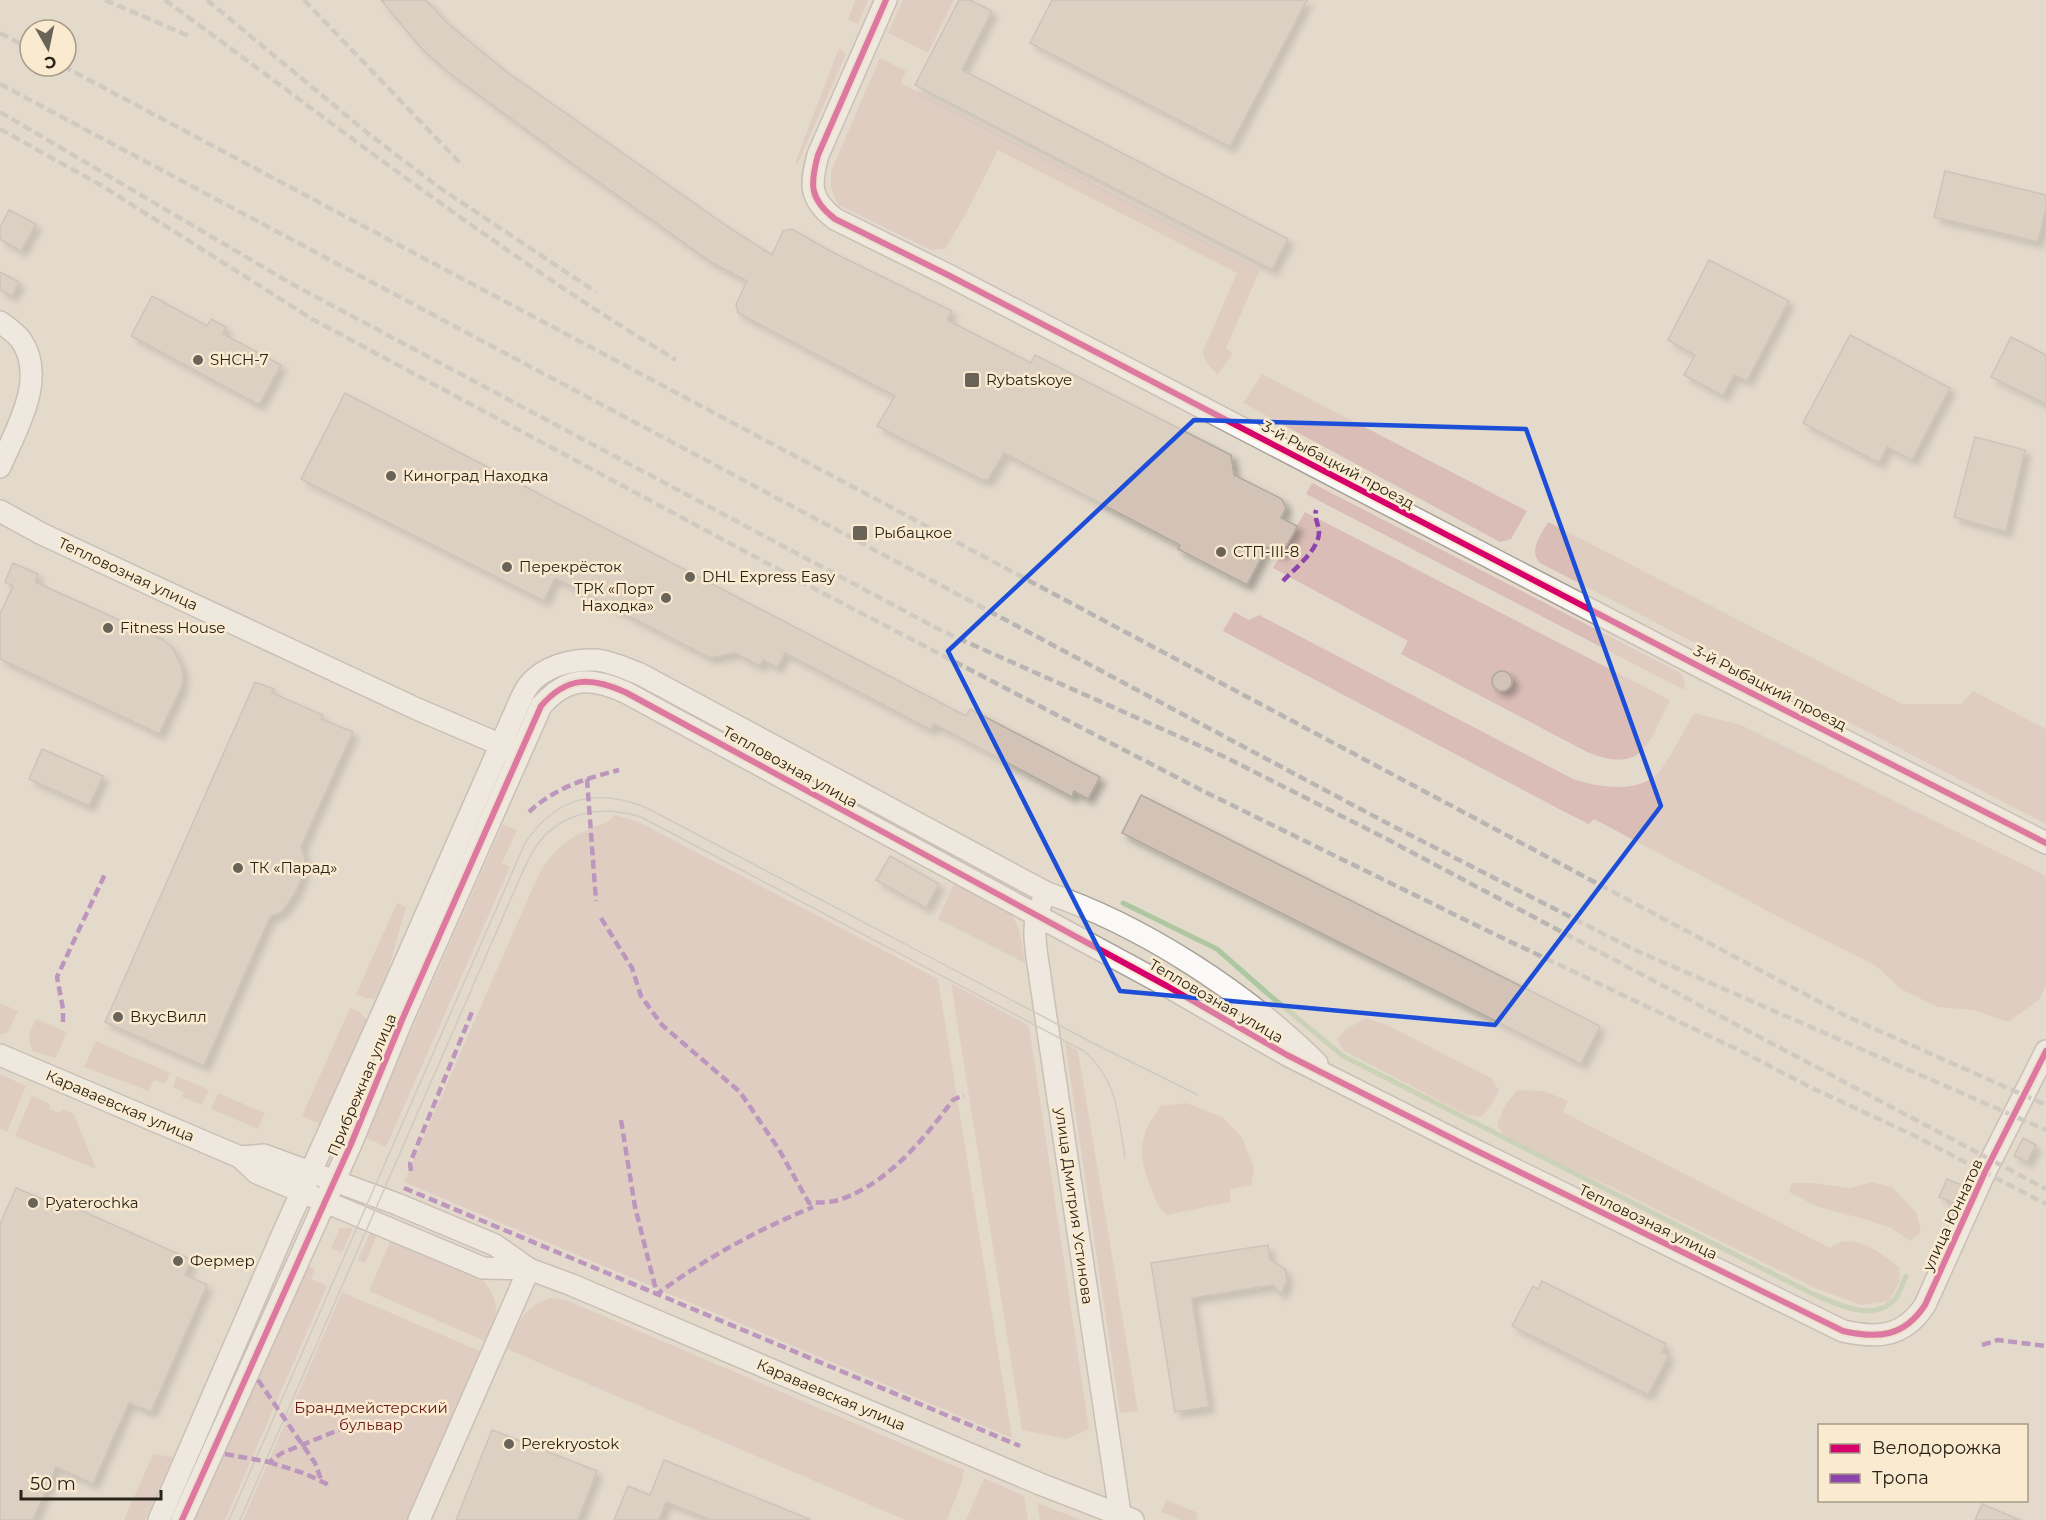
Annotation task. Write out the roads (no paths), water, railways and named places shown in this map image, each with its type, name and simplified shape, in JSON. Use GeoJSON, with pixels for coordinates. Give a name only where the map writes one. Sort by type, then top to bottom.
{"type":"FeatureCollection","features":[{"type":"Feature","properties":{"kind":"street","name":"3-й Рыбацкий проезд"},"geometry":{"type":"LineString","coordinates":[[886,0],[819,155],[813,176],[813,190],[817,201],[835,219],[948,275],[1708,671],[2046,843]]}},
{"type":"Feature","properties":{"kind":"street"},"geometry":{"type":"LineString","coordinates":[[0,322],[21,339],[32,371],[26,405],[0,467]]}},
{"type":"Feature","properties":{"kind":"street","name":"Тепловозная улица"},"geometry":{"type":"LineString","coordinates":[[0,511],[53,539],[417,709],[520,754]]}},
{"type":"Feature","properties":{"kind":"street","name":"Тепловозная улица"},"geometry":{"type":"LineString","coordinates":[[577,661],[597,660],[640,674],[1047,893],[1081,904],[1177,953],[1227,988],[1299,1046],[1330,1076]]}},
{"type":"Feature","properties":{"kind":"street","name":"Прибрежная улица"},"geometry":{"type":"LineString","coordinates":[[159,1520],[301,1192],[529,685],[543,672],[560,664],[577,661]]}},
{"type":"Feature","properties":{"kind":"street","name":"Тепловозная улица"},"geometry":{"type":"LineString","coordinates":[[585,682],[606,684],[625,692],[1036,914],[1287,1055],[1843,1331]]}},
{"type":"Feature","properties":{"kind":"street","name":"Прибрежная улица"},"geometry":{"type":"LineString","coordinates":[[182,1520],[325,1202],[402,1020],[541,706],[553,693],[568,684],[585,682]]}},
{"type":"Feature","properties":{"kind":"street","name":"улица Дмитрия Устинова"},"geometry":{"type":"LineString","coordinates":[[1047,893],[1036,914],[1041,984],[1125,1518]]}},
{"type":"Feature","properties":{"kind":"street","name":"улица Юннатов"},"geometry":{"type":"LineString","coordinates":[[1843,1331],[1871,1336],[1888,1334],[1910,1323],[1918,1315],[1925,1305],[1985,1172],[2046,1051]]}},
{"type":"Feature","properties":{"kind":"street","name":"Караваевская улица"},"geometry":{"type":"LineString","coordinates":[[0,1055],[240,1157],[257,1173],[483,1268],[529,1269]]}},
{"type":"Feature","properties":{"kind":"street","name":"Караваевская улица"},"geometry":{"type":"LineString","coordinates":[[240,1157],[264,1155],[397,1204],[495,1245],[529,1269],[572,1285],[1125,1518]]}},
{"type":"Feature","properties":{"kind":"street"},"geometry":{"type":"LineString","coordinates":[[419,1520],[529,1269]]}},
{"type":"Feature","properties":{"kind":"waterway"},"geometry":{"type":"LineString","coordinates":[[1123,903],[1217,949],[1343,1056],[1811,1293],[1855,1309],[1877,1310],[1887,1306],[1896,1298],[1906,1276]]}},
{"type":"Feature","properties":{"kind":"tram line"},"geometry":{"type":"LineString","coordinates":[[229,1520],[525,843],[537,827],[564,806],[578,800],[611,798],[647,808],[1093,1043],[1198,1095]]}},
{"type":"Feature","properties":{"kind":"tram line"},"geometry":{"type":"LineString","coordinates":[[240,1520],[525,866],[537,845],[547,834],[571,818],[598,812],[626,813],[641,817],[1084,1051],[1104,1074],[1115,1100],[1125,1158]]}},
{"type":"Feature","properties":{"kind":"railway"},"geometry":{"type":"LineString","coordinates":[[105,0],[189,36]]}},
{"type":"Feature","properties":{"kind":"railway"},"geometry":{"type":"LineString","coordinates":[[165,0],[480,231],[610,319],[676,360]]}},
{"type":"Feature","properties":{"kind":"railway"},"geometry":{"type":"LineString","coordinates":[[207,0],[370,135],[440,188],[596,292]]}},
{"type":"Feature","properties":{"kind":"railway"},"geometry":{"type":"LineString","coordinates":[[304,0],[463,166]]}},
{"type":"Feature","properties":{"kind":"railway"},"geometry":{"type":"LineString","coordinates":[[0,33],[18,43]]}},
{"type":"Feature","properties":{"kind":"railway"},"geometry":{"type":"LineString","coordinates":[[78,74],[1846,1016],[2046,1105]]}},
{"type":"Feature","properties":{"kind":"railway"},"geometry":{"type":"LineString","coordinates":[[0,84],[1383,821],[1635,950],[2046,1130]]}},
{"type":"Feature","properties":{"kind":"railway"},"geometry":{"type":"LineString","coordinates":[[0,112],[292,284],[944,632],[1225,757],[1383,837],[2046,1189]]}},
{"type":"Feature","properties":{"kind":"railway"},"geometry":{"type":"LineString","coordinates":[[0,129],[104,187],[312,319],[815,589],[1201,790],[1915,1136],[2046,1204]]}},
{"type":"Feature","properties":{"kind":"place","name":"SHCH-7"},"geometry":{"type":"Point","coordinates":[198,360]}},
{"type":"Feature","properties":{"kind":"place","name":"Rybatskoye"},"geometry":{"type":"Point","coordinates":[972,380]}},
{"type":"Feature","properties":{"kind":"place","name":"Киноград Находка"},"geometry":{"type":"Point","coordinates":[391,476]}},
{"type":"Feature","properties":{"kind":"place","name":"Рыбацкое"},"geometry":{"type":"Point","coordinates":[860,533]}},
{"type":"Feature","properties":{"kind":"place","name":"СТП-III-8"},"geometry":{"type":"Point","coordinates":[1221,552]}},
{"type":"Feature","properties":{"kind":"place","name":"Перекрёсток"},"geometry":{"type":"Point","coordinates":[507,567]}},
{"type":"Feature","properties":{"kind":"place","name":"DHL Express Easy"},"geometry":{"type":"Point","coordinates":[690,577]}},
{"type":"Feature","properties":{"kind":"place","name":"ТРК «Порт Находка»"},"geometry":{"type":"Point","coordinates":[666,598]}},
{"type":"Feature","properties":{"kind":"place","name":"Fitness House"},"geometry":{"type":"Point","coordinates":[108,628]}},
{"type":"Feature","properties":{"kind":"place","name":"ТК «Парад»"},"geometry":{"type":"Point","coordinates":[238,868]}},
{"type":"Feature","properties":{"kind":"place","name":"ВкусВилл"},"geometry":{"type":"Point","coordinates":[118,1017]}},
{"type":"Feature","properties":{"kind":"place","name":"Pyaterochka"},"geometry":{"type":"Point","coordinates":[33,1203]}},
{"type":"Feature","properties":{"kind":"place","name":"Фермер"},"geometry":{"type":"Point","coordinates":[178,1261]}},
{"type":"Feature","properties":{"kind":"place","name":"Perekryostok"},"geometry":{"type":"Point","coordinates":[509,1444]}},
{"type":"Feature","properties":{"kind":"park label","name":"Брандмейстерский бульвар"},"geometry":{"type":"Point","coordinates":[371,1416]}}]}
